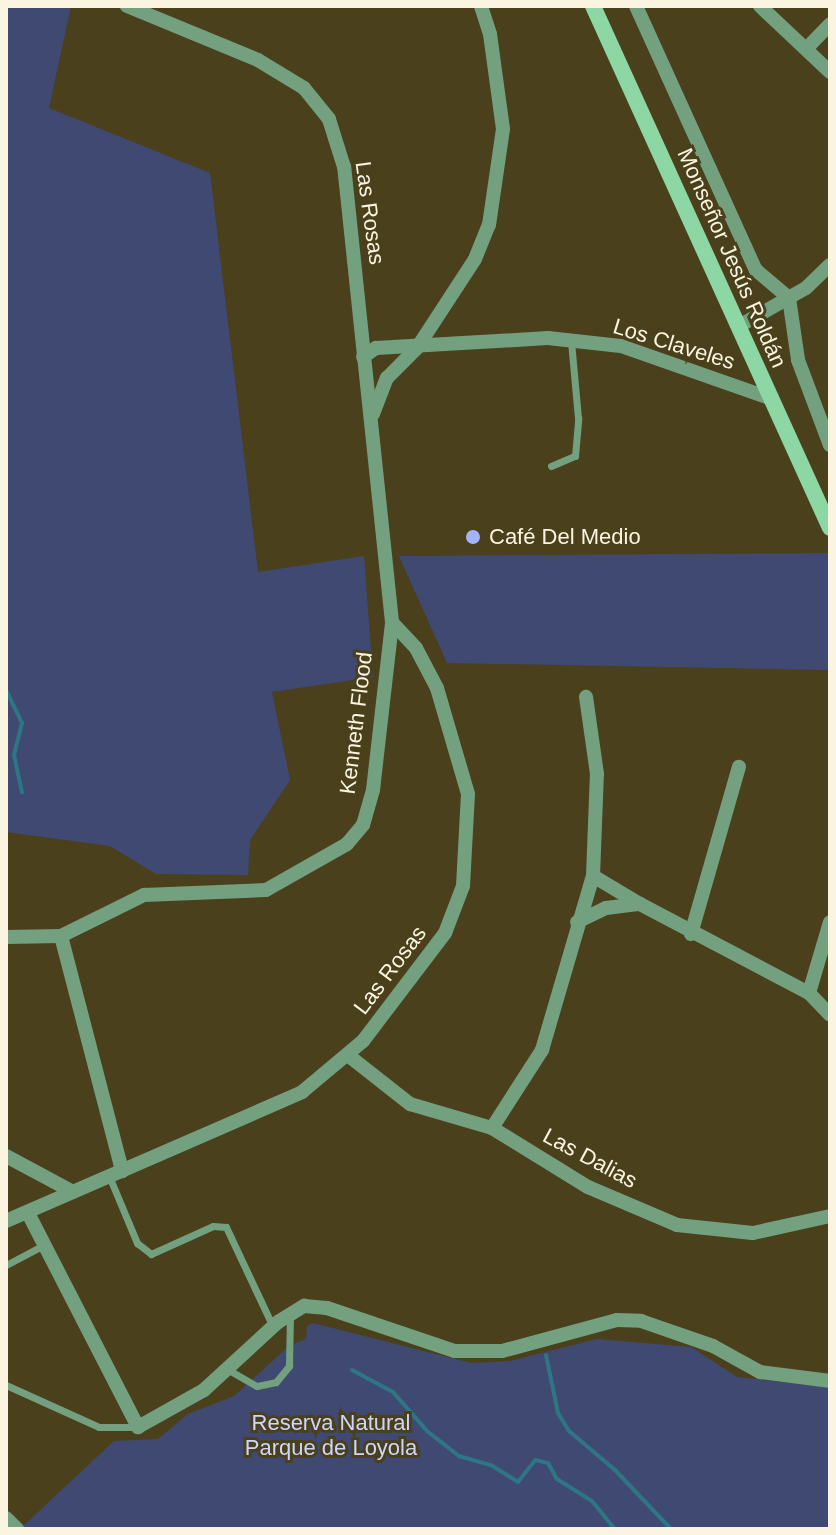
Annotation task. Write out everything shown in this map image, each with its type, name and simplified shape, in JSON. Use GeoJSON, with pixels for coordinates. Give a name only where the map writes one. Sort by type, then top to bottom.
{"type":"FeatureCollection","features":[{"type":"Feature","properties":{"kind":"street","name":"Las Rosas"},"geometry":{"type":"LineString","coordinates":[[127,6],[258,60],[304,88],[329,119],[344,167],[366,376]]}},
{"type":"Feature","properties":{"kind":"street"},"geometry":{"type":"LineString","coordinates":[[392,622],[366,376],[390,374],[417,348],[475,259],[499,177],[503,129],[490,34],[481,6]]}},
{"type":"Feature","properties":{"kind":"street","name":"Monseñor Jesús Roldán"},"geometry":{"type":"LineString","coordinates":[[593,6],[830,528]]}},
{"type":"Feature","properties":{"kind":"street"},"geometry":{"type":"LineString","coordinates":[[636,6],[756,270],[789,298],[798,360],[830,445]]}},
{"type":"Feature","properties":{"kind":"street"},"geometry":{"type":"LineString","coordinates":[[760,6],[830,72]]}},
{"type":"Feature","properties":{"kind":"street"},"geometry":{"type":"LineString","coordinates":[[807,48],[830,24]]}},
{"type":"Feature","properties":{"kind":"street"},"geometry":{"type":"LineString","coordinates":[[739,326],[789,298],[830,265]]}},
{"type":"Feature","properties":{"kind":"street"},"geometry":{"type":"LineString","coordinates":[[436,319],[436,335],[444,346]]}},
{"type":"Feature","properties":{"kind":"street"},"geometry":{"type":"LineString","coordinates":[[363,329],[393,359],[372,422]]}},
{"type":"Feature","properties":{"kind":"street","name":"Los Claveles"},"geometry":{"type":"LineString","coordinates":[[381,348],[571,341],[621,346],[772,399]]}},
{"type":"Feature","properties":{"kind":"street"},"geometry":{"type":"LineString","coordinates":[[363,357],[381,348]]}},
{"type":"Feature","properties":{"kind":"street","name":"Las Rosas"},"geometry":{"type":"LineString","coordinates":[[6,1221],[302,1092],[349,1056],[445,933],[463,886],[468,794],[452,731],[416,648],[392,622]]}},
{"type":"Feature","properties":{"kind":"street","name":"Kenneth Flood"},"geometry":{"type":"LineString","coordinates":[[6,937],[61,936],[144,895],[266,890],[347,844],[363,825],[373,790],[392,622]]}},
{"type":"Feature","properties":{"kind":"street"},"geometry":{"type":"LineString","coordinates":[[492,1128],[542,1050],[577,922],[593,876],[597,774],[586,697]]}},
{"type":"Feature","properties":{"kind":"street"},"geometry":{"type":"LineString","coordinates":[[691,934],[739,767]]}},
{"type":"Feature","properties":{"kind":"street"},"geometry":{"type":"LineString","coordinates":[[593,876],[691,934],[809,993],[830,1015]]}},
{"type":"Feature","properties":{"kind":"street"},"geometry":{"type":"LineString","coordinates":[[577,922],[606,908],[640,904]]}},
{"type":"Feature","properties":{"kind":"street"},"geometry":{"type":"LineString","coordinates":[[809,993],[830,922]]}},
{"type":"Feature","properties":{"kind":"street"},"geometry":{"type":"LineString","coordinates":[[61,936],[116,1174]]}},
{"type":"Feature","properties":{"kind":"street","name":"Las Dalias"},"geometry":{"type":"LineString","coordinates":[[349,1056],[410,1104],[492,1128],[588,1187],[677,1225],[753,1233],[830,1216]]}},
{"type":"Feature","properties":{"kind":"street"},"geometry":{"type":"LineString","coordinates":[[6,1156],[73,1192]]}},
{"type":"Feature","properties":{"kind":"street"},"geometry":{"type":"LineString","coordinates":[[28,1213],[138,1427],[204,1390],[273,1327],[304,1306],[327,1308],[455,1351],[502,1351],[617,1320],[641,1321],[713,1346],[760,1372],[830,1381]]}},
{"type":"Feature","properties":{"kind":"street"},"geometry":{"type":"LineString","coordinates":[[6,1518],[17,1529]]}},
{"type":"Feature","properties":{"kind":"lane"},"geometry":{"type":"LineString","coordinates":[[551,466],[575,456],[571,341]]}},
{"type":"Feature","properties":{"kind":"lane"},"geometry":{"type":"LineString","coordinates":[[116,1174],[137,1243],[151,1254],[213,1226],[226,1227],[273,1327]]}},
{"type":"Feature","properties":{"kind":"lane"},"geometry":{"type":"LineString","coordinates":[[6,1265],[44,1245]]}},
{"type":"Feature","properties":{"kind":"lane"},"geometry":{"type":"LineString","coordinates":[[227,1369],[257,1386],[276,1382],[289,1366],[290,1315]]}},
{"type":"Feature","properties":{"kind":"lane"},"geometry":{"type":"LineString","coordinates":[[6,1385],[99,1427],[138,1427]]}},
{"type":"Feature","properties":{"kind":"green space"},"geometry":{"type":"Polygon","coordinates":[[[6,6],[71,6],[49,108],[210,173],[258,572],[364,556],[373,677],[272,692],[290,780],[250,840],[248,875],[156,874],[110,846],[6,832],[6,6]]]}},
{"type":"Feature","properties":{"kind":"green space"},"geometry":{"type":"Polygon","coordinates":[[[830,553],[830,670],[447,663],[399,556],[830,553]]]}},
{"type":"Feature","properties":{"kind":"green space","name":"Reserva Natural Parque de Loyola"},"geometry":{"type":"Polygon","coordinates":[[[313,1323],[471,1363],[510,1361],[597,1339],[691,1347],[737,1377],[830,1387],[830,1529],[22,1527],[114,1441],[158,1439],[188,1414],[234,1396],[289,1346],[306,1339],[307,1326],[313,1323]]]}},
{"type":"Feature","properties":{"kind":"waterway"},"geometry":{"type":"LineString","coordinates":[[6,690],[22,723],[14,755],[22,792]]}},
{"type":"Feature","properties":{"kind":"waterway"},"geometry":{"type":"LineString","coordinates":[[546,1355],[558,1413],[569,1431],[615,1470],[671,1529]]}},
{"type":"Feature","properties":{"kind":"waterway"},"geometry":{"type":"LineString","coordinates":[[352,1370],[393,1392],[427,1431],[459,1456],[491,1465],[518,1482],[535,1460],[548,1463],[557,1479],[592,1501],[615,1529]]}},
{"type":"Feature","properties":{"kind":"place","name":"Café Del Medio"},"geometry":{"type":"Point","coordinates":[473,537]}}]}
